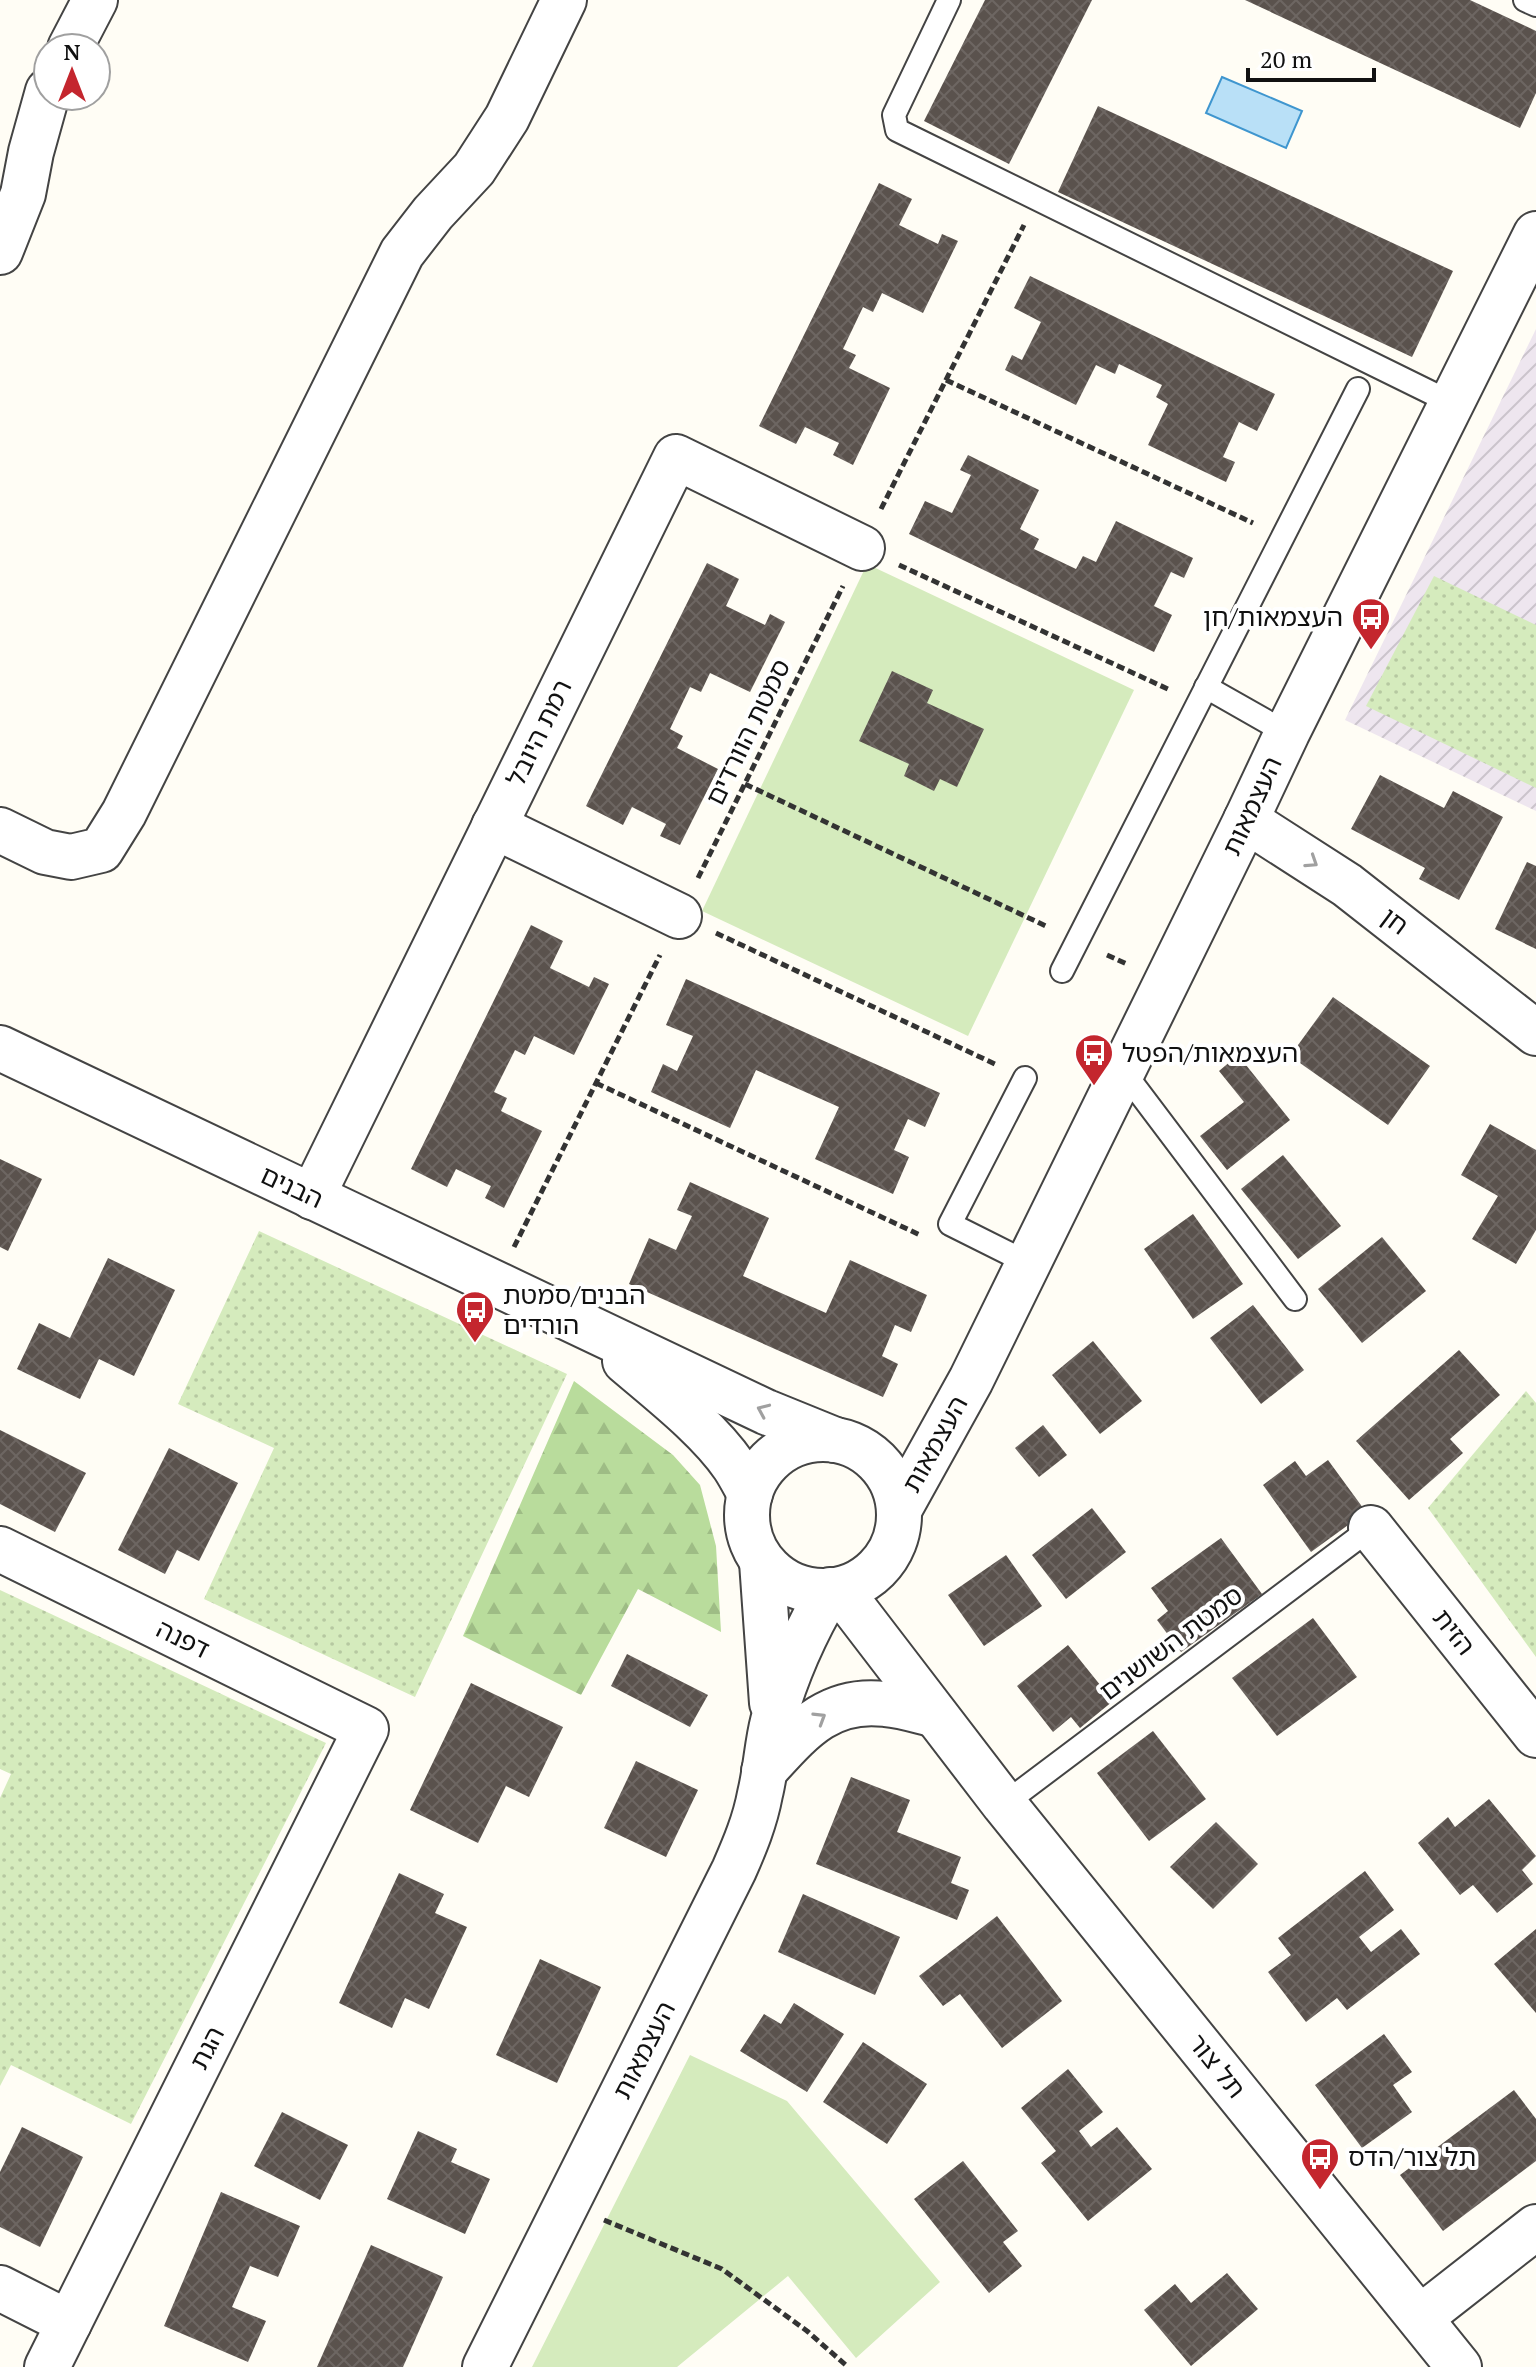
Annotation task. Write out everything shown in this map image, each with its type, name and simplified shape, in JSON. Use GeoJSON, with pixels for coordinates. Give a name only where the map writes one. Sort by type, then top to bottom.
{"type":"FeatureCollection","features":[{"type":"Feature","properties":{"kind":"street"},"geometry":{"type":"LineString","coordinates":[[78,32],[95,0]]}},
{"type":"Feature","properties":{"kind":"street"},"geometry":{"type":"LineString","coordinates":[[0,830],[45,852],[71,857],[101,850],[124,813],[402,253],[433,213],[474,169],[507,118],[564,0]]}},
{"type":"Feature","properties":{"kind":"street"},"geometry":{"type":"LineString","coordinates":[[0,252],[23,194],[42,112]]}},
{"type":"Feature","properties":{"kind":"street","name":"העצמאות"},"geometry":{"type":"LineString","coordinates":[[900,1508],[971,1380],[1287,733],[1536,234]]}},
{"type":"Feature","properties":{"kind":"street","name":"רמת היובל"},"geometry":{"type":"LineString","coordinates":[[312,1197],[676,457],[862,548]]}},
{"type":"Feature","properties":{"kind":"street","name":"חן"},"geometry":{"type":"LineString","coordinates":[[1246,820],[1347,885],[1536,1033]]}},
{"type":"Feature","properties":{"kind":"street"},"geometry":{"type":"LineString","coordinates":[[494,826],[679,916]]}},
{"type":"Feature","properties":{"kind":"street","name":"הבנים"},"geometry":{"type":"LineString","coordinates":[[0,1048],[766,1412],[850,1445]]}},
{"type":"Feature","properties":{"kind":"street","name":"הבנים"},"geometry":{"type":"LineString","coordinates":[[584,1325],[706,1435],[733,1465],[750,1494]]}},
{"type":"Feature","properties":{"kind":"street","name":"העצמאות"},"geometry":{"type":"LineString","coordinates":[[850,1445],[897,1441],[926,1422],[971,1380]]}},
{"type":"Feature","properties":{"kind":"street"},"geometry":{"type":"LineString","coordinates":[[825,1438],[850,1445],[880,1464],[894,1485],[900,1508],[898,1532],[889,1555],[873,1573],[857,1583],[835,1590],[797,1587],[762,1562],[751,1541],[746,1517],[750,1494],[761,1470],[780,1452],[805,1441],[825,1438]]}},
{"type":"Feature","properties":{"kind":"street","name":"הזית"},"geometry":{"type":"LineString","coordinates":[[1371,1528],[1536,1735]]}},
{"type":"Feature","properties":{"kind":"street","name":"דפנה"},"geometry":{"type":"LineString","coordinates":[[0,1549],[366,1729]]}},
{"type":"Feature","properties":{"kind":"street","name":"תל צור"},"geometry":{"type":"LineString","coordinates":[[889,1555],[890,1620],[974,1766]]}},
{"type":"Feature","properties":{"kind":"street","name":"העצמאות"},"geometry":{"type":"LineString","coordinates":[[762,1562],[773,1722]]}},
{"type":"Feature","properties":{"kind":"street","name":"העצמאות"},"geometry":{"type":"LineString","coordinates":[[485,2367],[734,1870],[751,1830],[773,1722],[791,1669],[815,1615],[835,1590]]}},
{"type":"Feature","properties":{"kind":"street","name":"תל צור"},"geometry":{"type":"LineString","coordinates":[[835,1590],[1459,2367]]}},
{"type":"Feature","properties":{"kind":"street"},"geometry":{"type":"LineString","coordinates":[[764,1771],[820,1715],[854,1704],[885,1704],[935,1715]]}},
{"type":"Feature","properties":{"kind":"street","name":"הגת"},"geometry":{"type":"LineString","coordinates":[[47,2367],[366,1729]]}},
{"type":"Feature","properties":{"kind":"street"},"geometry":{"type":"LineString","coordinates":[[1421,2317],[1536,2227]]}},
{"type":"Feature","properties":{"kind":"street"},"geometry":{"type":"LineString","coordinates":[[0,2288],[69,2323]]}},
{"type":"Feature","properties":{"kind":"lane"},"geometry":{"type":"LineString","coordinates":[[949,0],[894,115],[897,130],[1452,403]]}},
{"type":"Feature","properties":{"kind":"lane"},"geometry":{"type":"LineString","coordinates":[[1525,0],[1536,5]]}},
{"type":"Feature","properties":{"kind":"lane"},"geometry":{"type":"LineString","coordinates":[[1062,971],[1358,389]]}},
{"type":"Feature","properties":{"kind":"lane"},"geometry":{"type":"LineString","coordinates":[[1202,695],[1287,733]]}},
{"type":"Feature","properties":{"kind":"lane"},"geometry":{"type":"LineString","coordinates":[[1123,1071],[1295,1299]]}},
{"type":"Feature","properties":{"kind":"lane"},"geometry":{"type":"LineString","coordinates":[[1025,1078],[950,1224],[1028,1263]]}},
{"type":"Feature","properties":{"kind":"lane","name":"סמטת השושנים"},"geometry":{"type":"LineString","coordinates":[[1004,1804],[1371,1528]]}},
{"type":"Feature","properties":{"kind":"path","name":"סמטת הוורדים"},"geometry":{"type":"LineString","coordinates":[[496,1284],[1037,199]]}},
{"type":"Feature","properties":{"kind":"path"},"geometry":{"type":"LineString","coordinates":[[946,380],[1283,536]]}},
{"type":"Feature","properties":{"kind":"path"},"geometry":{"type":"LineString","coordinates":[[862,548],[1202,695]]}},
{"type":"Feature","properties":{"kind":"path"},"geometry":{"type":"LineString","coordinates":[[745,784],[1166,983]]}},
{"type":"Feature","properties":{"kind":"path"},"geometry":{"type":"LineString","coordinates":[[679,916],[1025,1078]]}},
{"type":"Feature","properties":{"kind":"path"},"geometry":{"type":"LineString","coordinates":[[596,1083],[920,1235]]}},
{"type":"Feature","properties":{"kind":"path"},"geometry":{"type":"LineString","coordinates":[[567,2204],[722,2269],[807,2331],[848,2367]]}},
{"type":"Feature","properties":{"kind":"shaded area"},"geometry":{"type":"Polygon","coordinates":[[[1536,329],[1536,811],[1345,720],[1536,329]]]}},
{"type":"Feature","properties":{"kind":"green space"},"geometry":{"type":"Polygon","coordinates":[[[867,564],[1134,690],[968,1036],[702,911],[867,564]]]}},
{"type":"Feature","properties":{"kind":"green space"},"geometry":{"type":"Polygon","coordinates":[[[1434,576],[1536,625],[1536,788],[1366,706],[1434,576]]]}},
{"type":"Feature","properties":{"kind":"green space"},"geometry":{"type":"Polygon","coordinates":[[[259,1231],[567,1374],[415,1697],[204,1599],[274,1448],[178,1404],[259,1231]]]}},
{"type":"Feature","properties":{"kind":"green space"},"geometry":{"type":"Polygon","coordinates":[[[574,1381],[673,1455],[700,1485],[716,1546],[721,1632],[638,1589],[581,1695],[463,1636],[574,1381]]]}},
{"type":"Feature","properties":{"kind":"green space"},"geometry":{"type":"Polygon","coordinates":[[[1526,1391],[1536,1403],[1536,1657],[1428,1508],[1526,1391]]]}},
{"type":"Feature","properties":{"kind":"green space"},"geometry":{"type":"Polygon","coordinates":[[[0,1590],[326,1743],[131,2124],[11,2065],[0,2086],[0,1798],[11,1774],[0,1769],[0,1590]]]}},
{"type":"Feature","properties":{"kind":"green space"},"geometry":{"type":"Polygon","coordinates":[[[690,2055],[787,2101],[940,2282],[856,2358],[788,2276],[677,2367],[532,2367],[690,2055]]]}},
{"type":"Feature","properties":{"kind":"water"},"geometry":{"type":"Polygon","coordinates":[[[1222,77],[1302,111],[1286,148],[1206,113],[1222,77]]]}},
{"type":"Feature","properties":{"kind":"building"},"geometry":{"type":"Polygon","coordinates":[[[985,0],[1092,0],[1009,164],[924,121],[985,0]]]}},
{"type":"Feature","properties":{"kind":"building"},"geometry":{"type":"Polygon","coordinates":[[[1245,0],[1470,0],[1536,31],[1536,93],[1520,128],[1245,0]]]}},
{"type":"Feature","properties":{"kind":"building"},"geometry":{"type":"Polygon","coordinates":[[[1098,106],[1453,271],[1412,357],[1058,192],[1098,106]]]}},
{"type":"Feature","properties":{"kind":"building"},"geometry":{"type":"Polygon","coordinates":[[[879,183],[912,199],[899,225],[938,244],[942,234],[958,241],[923,313],[882,293],[873,312],[863,307],[843,349],[856,355],[849,368],[890,388],[853,465],[833,455],[839,443],[805,427],[796,444],[759,426],[879,183]]]}},
{"type":"Feature","properties":{"kind":"building"},"geometry":{"type":"Polygon","coordinates":[[[1030,276],[1275,394],[1257,431],[1239,422],[1223,457],[1235,462],[1226,482],[1148,445],[1168,404],[1156,397],[1162,385],[1119,364],[1115,374],[1096,365],[1076,405],[1005,370],[1012,355],[1022,360],[1041,322],[1014,308],[1030,276]]]}},
{"type":"Feature","properties":{"kind":"building"},"geometry":{"type":"Polygon","coordinates":[[[968,455],[1039,490],[1020,529],[1039,539],[1034,549],[1076,569],[1083,556],[1096,562],[1116,521],[1193,558],[1184,578],[1171,572],[1154,606],[1172,615],[1154,652],[909,534],[925,501],[952,513],[971,475],[960,470],[968,455]]]}},
{"type":"Feature","properties":{"kind":"building"},"geometry":{"type":"Polygon","coordinates":[[[707,563],[739,579],[726,606],[765,625],[770,614],[785,622],[750,692],[710,673],[701,692],[690,687],[670,729],[683,736],[677,748],[718,769],[680,845],[660,836],[666,824],[632,807],[623,825],[586,806],[707,563]]]}},
{"type":"Feature","properties":{"kind":"building"},"geometry":{"type":"Polygon","coordinates":[[[892,671],[933,690],[927,703],[984,729],[957,787],[940,779],[934,791],[904,776],[909,764],[859,741],[892,671]]]}},
{"type":"Feature","properties":{"kind":"building"},"geometry":{"type":"Polygon","coordinates":[[[1380,775],[1444,808],[1453,791],[1503,817],[1459,900],[1419,879],[1425,868],[1351,829],[1380,775]]]}},
{"type":"Feature","properties":{"kind":"building"},"geometry":{"type":"Polygon","coordinates":[[[1527,862],[1536,866],[1536,949],[1495,929],[1527,862]]]}},
{"type":"Feature","properties":{"kind":"building"},"geometry":{"type":"Polygon","coordinates":[[[531,925],[563,941],[550,968],[589,987],[594,977],[609,984],[574,1055],[534,1036],[525,1055],[515,1050],[494,1092],[507,1098],[501,1111],[542,1131],[504,1208],[485,1198],[491,1186],[456,1169],[447,1187],[411,1169],[531,925]]]}},
{"type":"Feature","properties":{"kind":"building"},"geometry":{"type":"Polygon","coordinates":[[[686,979],[940,1093],[925,1127],[908,1119],[894,1150],[909,1157],[893,1194],[815,1159],[839,1107],[756,1070],[730,1128],[651,1092],[663,1064],[677,1071],[693,1036],[666,1025],[686,979]]]}},
{"type":"Feature","properties":{"kind":"building"},"geometry":{"type":"Polygon","coordinates":[[[1333,997],[1430,1066],[1388,1125],[1290,1056],[1333,997]]]}},
{"type":"Feature","properties":{"kind":"building"},"geometry":{"type":"Polygon","coordinates":[[[1238,1055],[1290,1120],[1227,1170],[1200,1136],[1244,1102],[1219,1071],[1238,1055]]]}},
{"type":"Feature","properties":{"kind":"building"},"geometry":{"type":"Polygon","coordinates":[[[1490,1124],[1536,1150],[1536,1230],[1516,1264],[1472,1239],[1498,1196],[1461,1175],[1490,1124]]]}},
{"type":"Feature","properties":{"kind":"building"},"geometry":{"type":"Polygon","coordinates":[[[1283,1155],[1341,1226],[1298,1259],[1241,1189],[1283,1155]]]}},
{"type":"Feature","properties":{"kind":"building"},"geometry":{"type":"Polygon","coordinates":[[[0,1159],[42,1179],[8,1251],[0,1247],[0,1159]]]}},
{"type":"Feature","properties":{"kind":"building"},"geometry":{"type":"Polygon","coordinates":[[[690,1182],[769,1218],[743,1276],[826,1313],[850,1260],[927,1295],[911,1332],[895,1325],[882,1356],[898,1364],[883,1397],[629,1284],[649,1238],[676,1250],[692,1216],[677,1210],[690,1182]]]}},
{"type":"Feature","properties":{"kind":"building"},"geometry":{"type":"Polygon","coordinates":[[[1193,1214],[1243,1284],[1193,1319],[1144,1249],[1193,1214]]]}},
{"type":"Feature","properties":{"kind":"building"},"geometry":{"type":"Polygon","coordinates":[[[1382,1237],[1426,1291],[1362,1343],[1318,1289],[1382,1237]]]}},
{"type":"Feature","properties":{"kind":"building"},"geometry":{"type":"Polygon","coordinates":[[[108,1258],[175,1290],[134,1376],[99,1359],[80,1399],[17,1369],[39,1323],[70,1338],[108,1258]]]}},
{"type":"Feature","properties":{"kind":"building"},"geometry":{"type":"Polygon","coordinates":[[[1253,1305],[1304,1370],[1261,1404],[1210,1338],[1253,1305]]]}},
{"type":"Feature","properties":{"kind":"building"},"geometry":{"type":"Polygon","coordinates":[[[1093,1341],[1142,1401],[1100,1434],[1052,1375],[1093,1341]]]}},
{"type":"Feature","properties":{"kind":"building"},"geometry":{"type":"Polygon","coordinates":[[[1459,1350],[1500,1395],[1450,1439],[1463,1453],[1409,1500],[1356,1441],[1459,1350]]]}},
{"type":"Feature","properties":{"kind":"building"},"geometry":{"type":"Polygon","coordinates":[[[1043,1425],[1067,1455],[1039,1477],[1015,1448],[1043,1425]]]}},
{"type":"Feature","properties":{"kind":"building"},"geometry":{"type":"Polygon","coordinates":[[[0,1430],[86,1473],[55,1532],[0,1504],[0,1430]]]}},
{"type":"Feature","properties":{"kind":"building"},"geometry":{"type":"Polygon","coordinates":[[[169,1448],[238,1483],[199,1561],[177,1550],[165,1574],[118,1550],[169,1448]]]}},
{"type":"Feature","properties":{"kind":"building"},"geometry":{"type":"Polygon","coordinates":[[[1328,1460],[1366,1512],[1311,1552],[1263,1485],[1295,1461],[1306,1476],[1328,1460]]]}},
{"type":"Feature","properties":{"kind":"building"},"geometry":{"type":"Polygon","coordinates":[[[1092,1508],[1126,1552],[1066,1599],[1032,1555],[1092,1508]]]}},
{"type":"Feature","properties":{"kind":"building"},"geometry":{"type":"Polygon","coordinates":[[[1221,1538],[1262,1594],[1181,1652],[1157,1620],[1168,1611],[1151,1588],[1221,1538]]]}},
{"type":"Feature","properties":{"kind":"building"},"geometry":{"type":"Polygon","coordinates":[[[1006,1555],[1042,1606],[984,1646],[948,1595],[1006,1555]]]}},
{"type":"Feature","properties":{"kind":"building"},"geometry":{"type":"Polygon","coordinates":[[[1313,1618],[1357,1677],[1277,1736],[1232,1678],[1313,1618]]]}},
{"type":"Feature","properties":{"kind":"building"},"geometry":{"type":"Polygon","coordinates":[[[1068,1645],[1113,1701],[1080,1728],[1071,1717],[1053,1732],[1017,1686],[1068,1645]]]}},
{"type":"Feature","properties":{"kind":"building"},"geometry":{"type":"Polygon","coordinates":[[[627,1654],[708,1695],[690,1727],[611,1686],[627,1654]]]}},
{"type":"Feature","properties":{"kind":"building"},"geometry":{"type":"Polygon","coordinates":[[[471,1683],[563,1727],[529,1797],[506,1786],[478,1843],[410,1810],[471,1683]]]}},
{"type":"Feature","properties":{"kind":"building"},"geometry":{"type":"Polygon","coordinates":[[[1153,1731],[1206,1799],[1149,1841],[1097,1773],[1153,1731]]]}},
{"type":"Feature","properties":{"kind":"building"},"geometry":{"type":"Polygon","coordinates":[[[636,1761],[698,1790],[666,1857],[604,1828],[636,1761]]]}},
{"type":"Feature","properties":{"kind":"building"},"geometry":{"type":"Polygon","coordinates":[[[851,1777],[910,1800],[897,1832],[961,1857],[951,1883],[969,1890],[957,1920],[816,1864],[851,1777]]]}},
{"type":"Feature","properties":{"kind":"building"},"geometry":{"type":"Polygon","coordinates":[[[1489,1799],[1536,1856],[1522,1870],[1533,1884],[1497,1913],[1473,1885],[1460,1895],[1418,1843],[1448,1817],[1455,1827],[1489,1799]]]}},
{"type":"Feature","properties":{"kind":"building"},"geometry":{"type":"Polygon","coordinates":[[[1216,1822],[1258,1864],[1213,1909],[1170,1867],[1216,1822]]]}},
{"type":"Feature","properties":{"kind":"building"},"geometry":{"type":"Polygon","coordinates":[[[1365,1871],[1394,1910],[1359,1937],[1371,1952],[1401,1929],[1420,1954],[1347,2010],[1337,1998],[1306,2022],[1268,1972],[1291,1955],[1278,1938],[1365,1871]]]}},
{"type":"Feature","properties":{"kind":"building"},"geometry":{"type":"Polygon","coordinates":[[[399,1873],[444,1894],[435,1913],[467,1927],[429,2009],[405,1998],[392,2028],[339,2003],[399,1873]]]}},
{"type":"Feature","properties":{"kind":"building"},"geometry":{"type":"Polygon","coordinates":[[[803,1894],[900,1937],[875,1995],[778,1952],[803,1894]]]}},
{"type":"Feature","properties":{"kind":"building"},"geometry":{"type":"Polygon","coordinates":[[[997,1916],[1062,2001],[1002,2048],[960,1994],[943,2006],[919,1976],[997,1916]]]}},
{"type":"Feature","properties":{"kind":"building"},"geometry":{"type":"Polygon","coordinates":[[[1536,1929],[1536,2013],[1494,1964],[1536,1929]]]}},
{"type":"Feature","properties":{"kind":"building"},"geometry":{"type":"Polygon","coordinates":[[[540,1959],[601,1987],[557,2083],[496,2055],[540,1959]]]}},
{"type":"Feature","properties":{"kind":"building"},"geometry":{"type":"Polygon","coordinates":[[[794,2003],[844,2034],[807,2092],[740,2051],[764,2014],[781,2024],[794,2003]]]}},
{"type":"Feature","properties":{"kind":"building"},"geometry":{"type":"Polygon","coordinates":[[[1384,2034],[1412,2072],[1393,2085],[1412,2112],[1362,2148],[1315,2085],[1384,2034]]]}},
{"type":"Feature","properties":{"kind":"building"},"geometry":{"type":"Polygon","coordinates":[[[863,2042],[927,2084],[887,2144],[823,2102],[863,2042]]]}},
{"type":"Feature","properties":{"kind":"building"},"geometry":{"type":"Polygon","coordinates":[[[1068,2069],[1103,2112],[1079,2131],[1091,2147],[1117,2127],[1152,2169],[1088,2221],[1041,2163],[1056,2151],[1021,2108],[1068,2069]]]}},
{"type":"Feature","properties":{"kind":"building"},"geometry":{"type":"Polygon","coordinates":[[[1514,2090],[1536,2119],[1536,2161],[1443,2231],[1400,2175],[1514,2090]]]}},
{"type":"Feature","properties":{"kind":"building"},"geometry":{"type":"Polygon","coordinates":[[[282,2112],[348,2145],[320,2200],[254,2166],[282,2112]]]}},
{"type":"Feature","properties":{"kind":"building"},"geometry":{"type":"Polygon","coordinates":[[[22,2127],[83,2157],[40,2247],[0,2227],[0,2172],[22,2127]]]}},
{"type":"Feature","properties":{"kind":"building"},"geometry":{"type":"Polygon","coordinates":[[[418,2131],[457,2149],[451,2162],[490,2179],[465,2234],[387,2199],[418,2131]]]}},
{"type":"Feature","properties":{"kind":"building"},"geometry":{"type":"Polygon","coordinates":[[[963,2161],[1018,2231],[1003,2242],[1022,2266],[989,2293],[914,2199],[963,2161]]]}},
{"type":"Feature","properties":{"kind":"building"},"geometry":{"type":"Polygon","coordinates":[[[221,2192],[300,2226],[278,2277],[250,2266],[232,2307],[266,2321],[248,2362],[164,2326],[221,2192]]]}},
{"type":"Feature","properties":{"kind":"building"},"geometry":{"type":"Polygon","coordinates":[[[371,2245],[443,2277],[403,2367],[317,2367],[371,2245]]]}},
{"type":"Feature","properties":{"kind":"building"},"geometry":{"type":"Polygon","coordinates":[[[1227,2273],[1258,2309],[1191,2366],[1144,2310],[1175,2284],[1191,2303],[1227,2273]]]}},
{"type":"Feature","properties":{"kind":"place","name":"העצמאות/חן"},"geometry":{"type":"Point","coordinates":[1371,651]}},
{"type":"Feature","properties":{"kind":"place","name":"העצמאות/הפטל"},"geometry":{"type":"Point","coordinates":[1094,1087]}},
{"type":"Feature","properties":{"kind":"place","name":"הבנים/סמטת הורדים"},"geometry":{"type":"Point","coordinates":[475,1344]}},
{"type":"Feature","properties":{"kind":"place","name":"תל צור/הדס"},"geometry":{"type":"Point","coordinates":[1320,2191]}}]}
